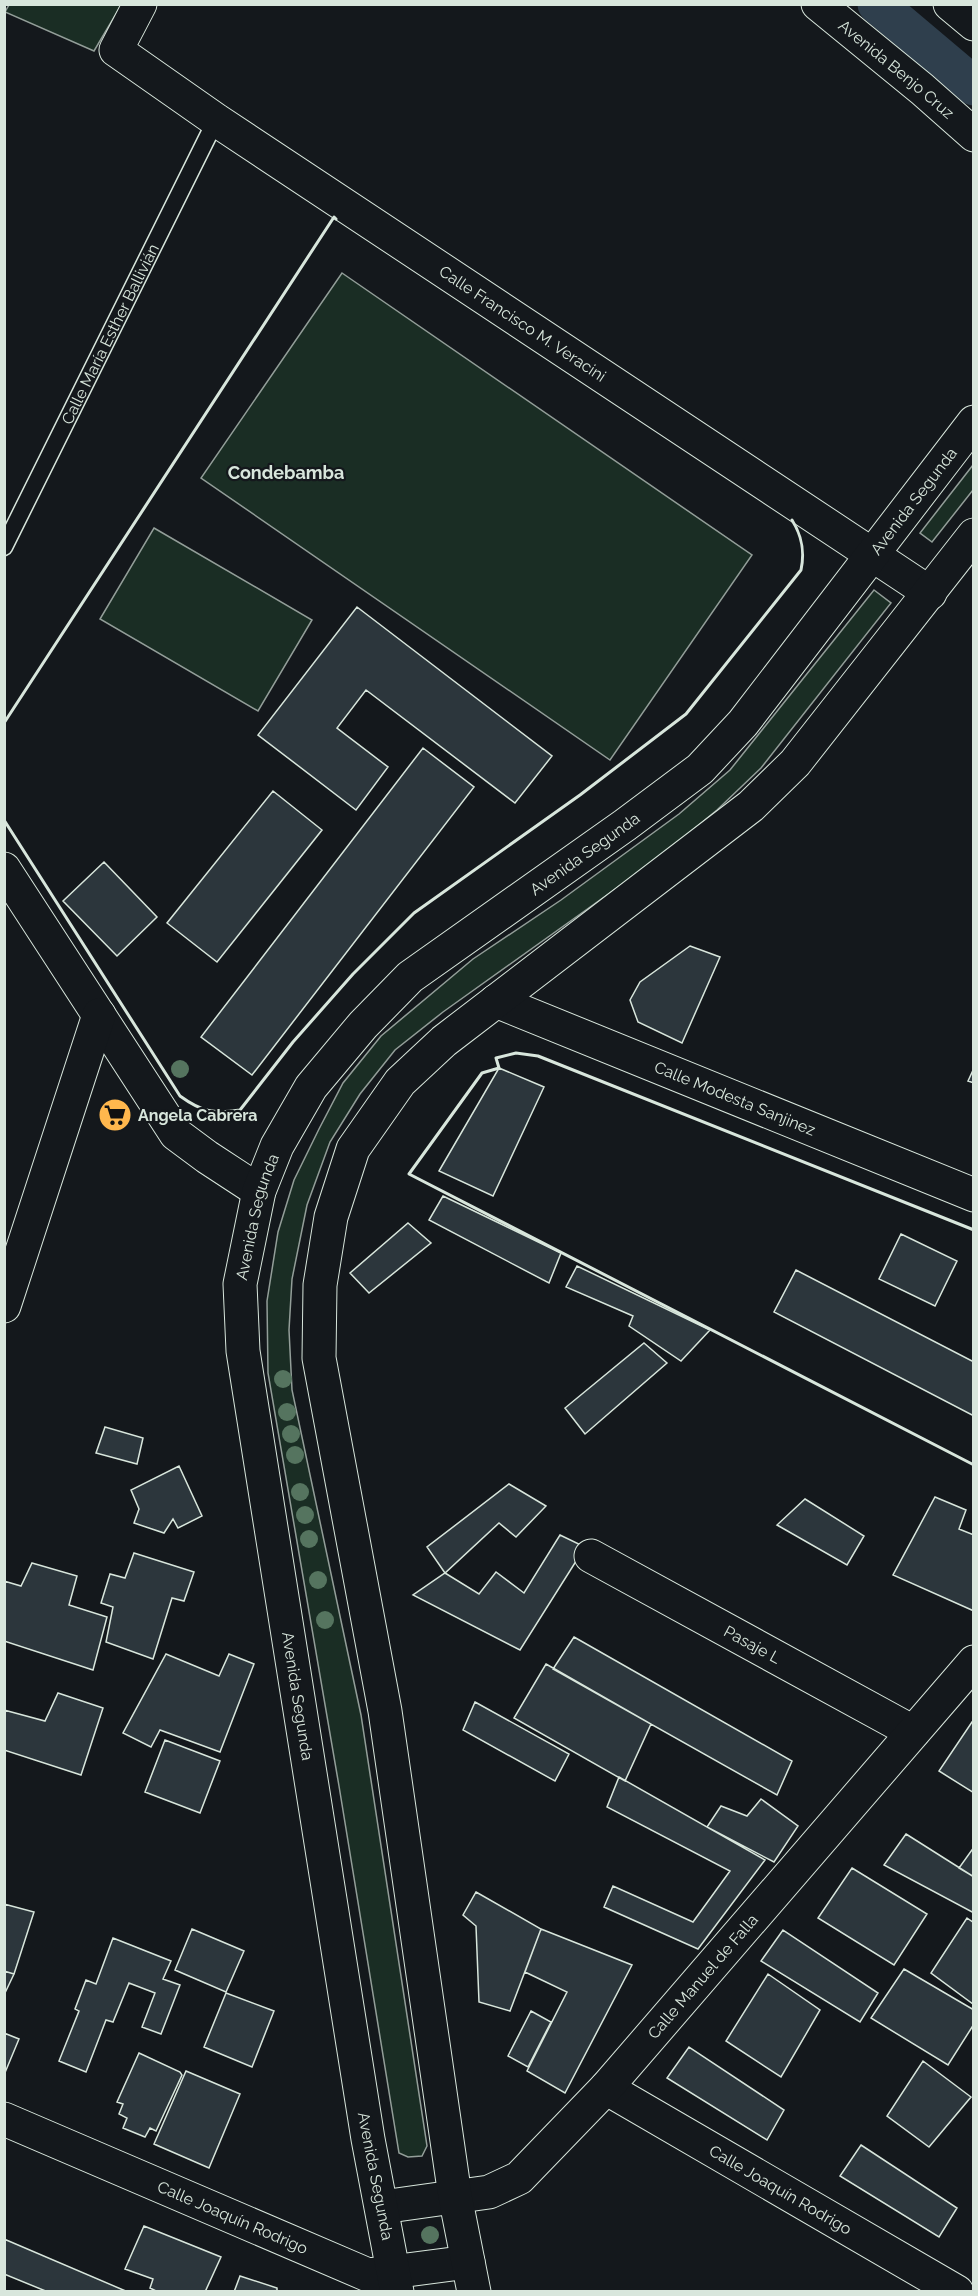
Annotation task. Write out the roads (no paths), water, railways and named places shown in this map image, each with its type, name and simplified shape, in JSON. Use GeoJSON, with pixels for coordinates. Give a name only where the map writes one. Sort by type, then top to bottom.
{"type":"FeatureCollection","features":[{"type":"Feature","properties":{"kind":"main road","name":"Calle Francisco M. Veracini"},"geometry":{"type":"LineString","coordinates":[[140,4],[116,50],[216,120],[930,593]]}},
{"type":"Feature","properties":{"kind":"main road","name":"Avenida Benjo Cruz"},"geometry":{"type":"LineString","coordinates":[[818,4],[974,135]]}},
{"type":"Feature","properties":{"kind":"main road"},"geometry":{"type":"LineString","coordinates":[[950,4],[974,24]]}},
{"type":"Feature","properties":{"kind":"main road","name":"Avenida Segunda"},"geometry":{"type":"LineString","coordinates":[[396,2282],[368,2139],[243,1351],[240,1284],[260,1191],[277,1146],[310,1087],[363,1026],[410,977],[625,825],[699,769],[743,723],[974,422]]}},
{"type":"Feature","properties":{"kind":"main road"},"geometry":{"type":"LineString","coordinates":[[471,2277],[455,2196],[385,1711],[320,1358],[320,1285],[331,1217],[353,1149],[400,1082],[444,1041],[751,806],[795,763],[974,535]]}},
{"type":"Feature","properties":{"kind":"main road"},"geometry":{"type":"LineString","coordinates":[[4,869],[176,1134],[260,1191]]}},
{"type":"Feature","properties":{"kind":"main road","name":"Calle Modesta Sanjinez"},"geometry":{"type":"LineString","coordinates":[[496,1001],[974,1195]]}},
{"type":"Feature","properties":{"kind":"main road"},"geometry":{"type":"LineString","coordinates":[[8,1288],[99,1015]]}},
{"type":"Feature","properties":{"kind":"main road","name":"Pasaje L"},"geometry":{"type":"LineString","coordinates":[[591,1556],[913,1732]]}},
{"type":"Feature","properties":{"kind":"main road","name":"Calle Manuel de Falla"},"geometry":{"type":"LineString","coordinates":[[382,2207],[489,2192],[519,2178],[606,2088],[974,1662]]}},
{"type":"Feature","properties":{"kind":"main road","name":"Calle Joaquín Rodrigo"},"geometry":{"type":"LineString","coordinates":[[606,2088],[915,2280],[957,2292]]}},
{"type":"Feature","properties":{"kind":"main road","name":"Calle Joaquín Rodrigo"},"geometry":{"type":"LineString","coordinates":[[4,2119],[368,2275],[396,2282],[471,2277]]}},
{"type":"Feature","properties":{"kind":"lane","name":"Calle María Esther Ballivián"},"geometry":{"type":"LineString","coordinates":[[4,547],[216,120]]}},
{"type":"Feature","properties":{"kind":"waterway"},"geometry":{"type":"LineString","coordinates":[[877,4],[974,86]]}},
{"type":"Feature","properties":{"kind":"place","name":"Angela Cabrera"},"geometry":{"type":"Point","coordinates":[115,1115]}},
{"type":"Feature","properties":{"kind":"district","name":"Condebamba"},"geometry":{"type":"Point","coordinates":[286,473]}}]}
